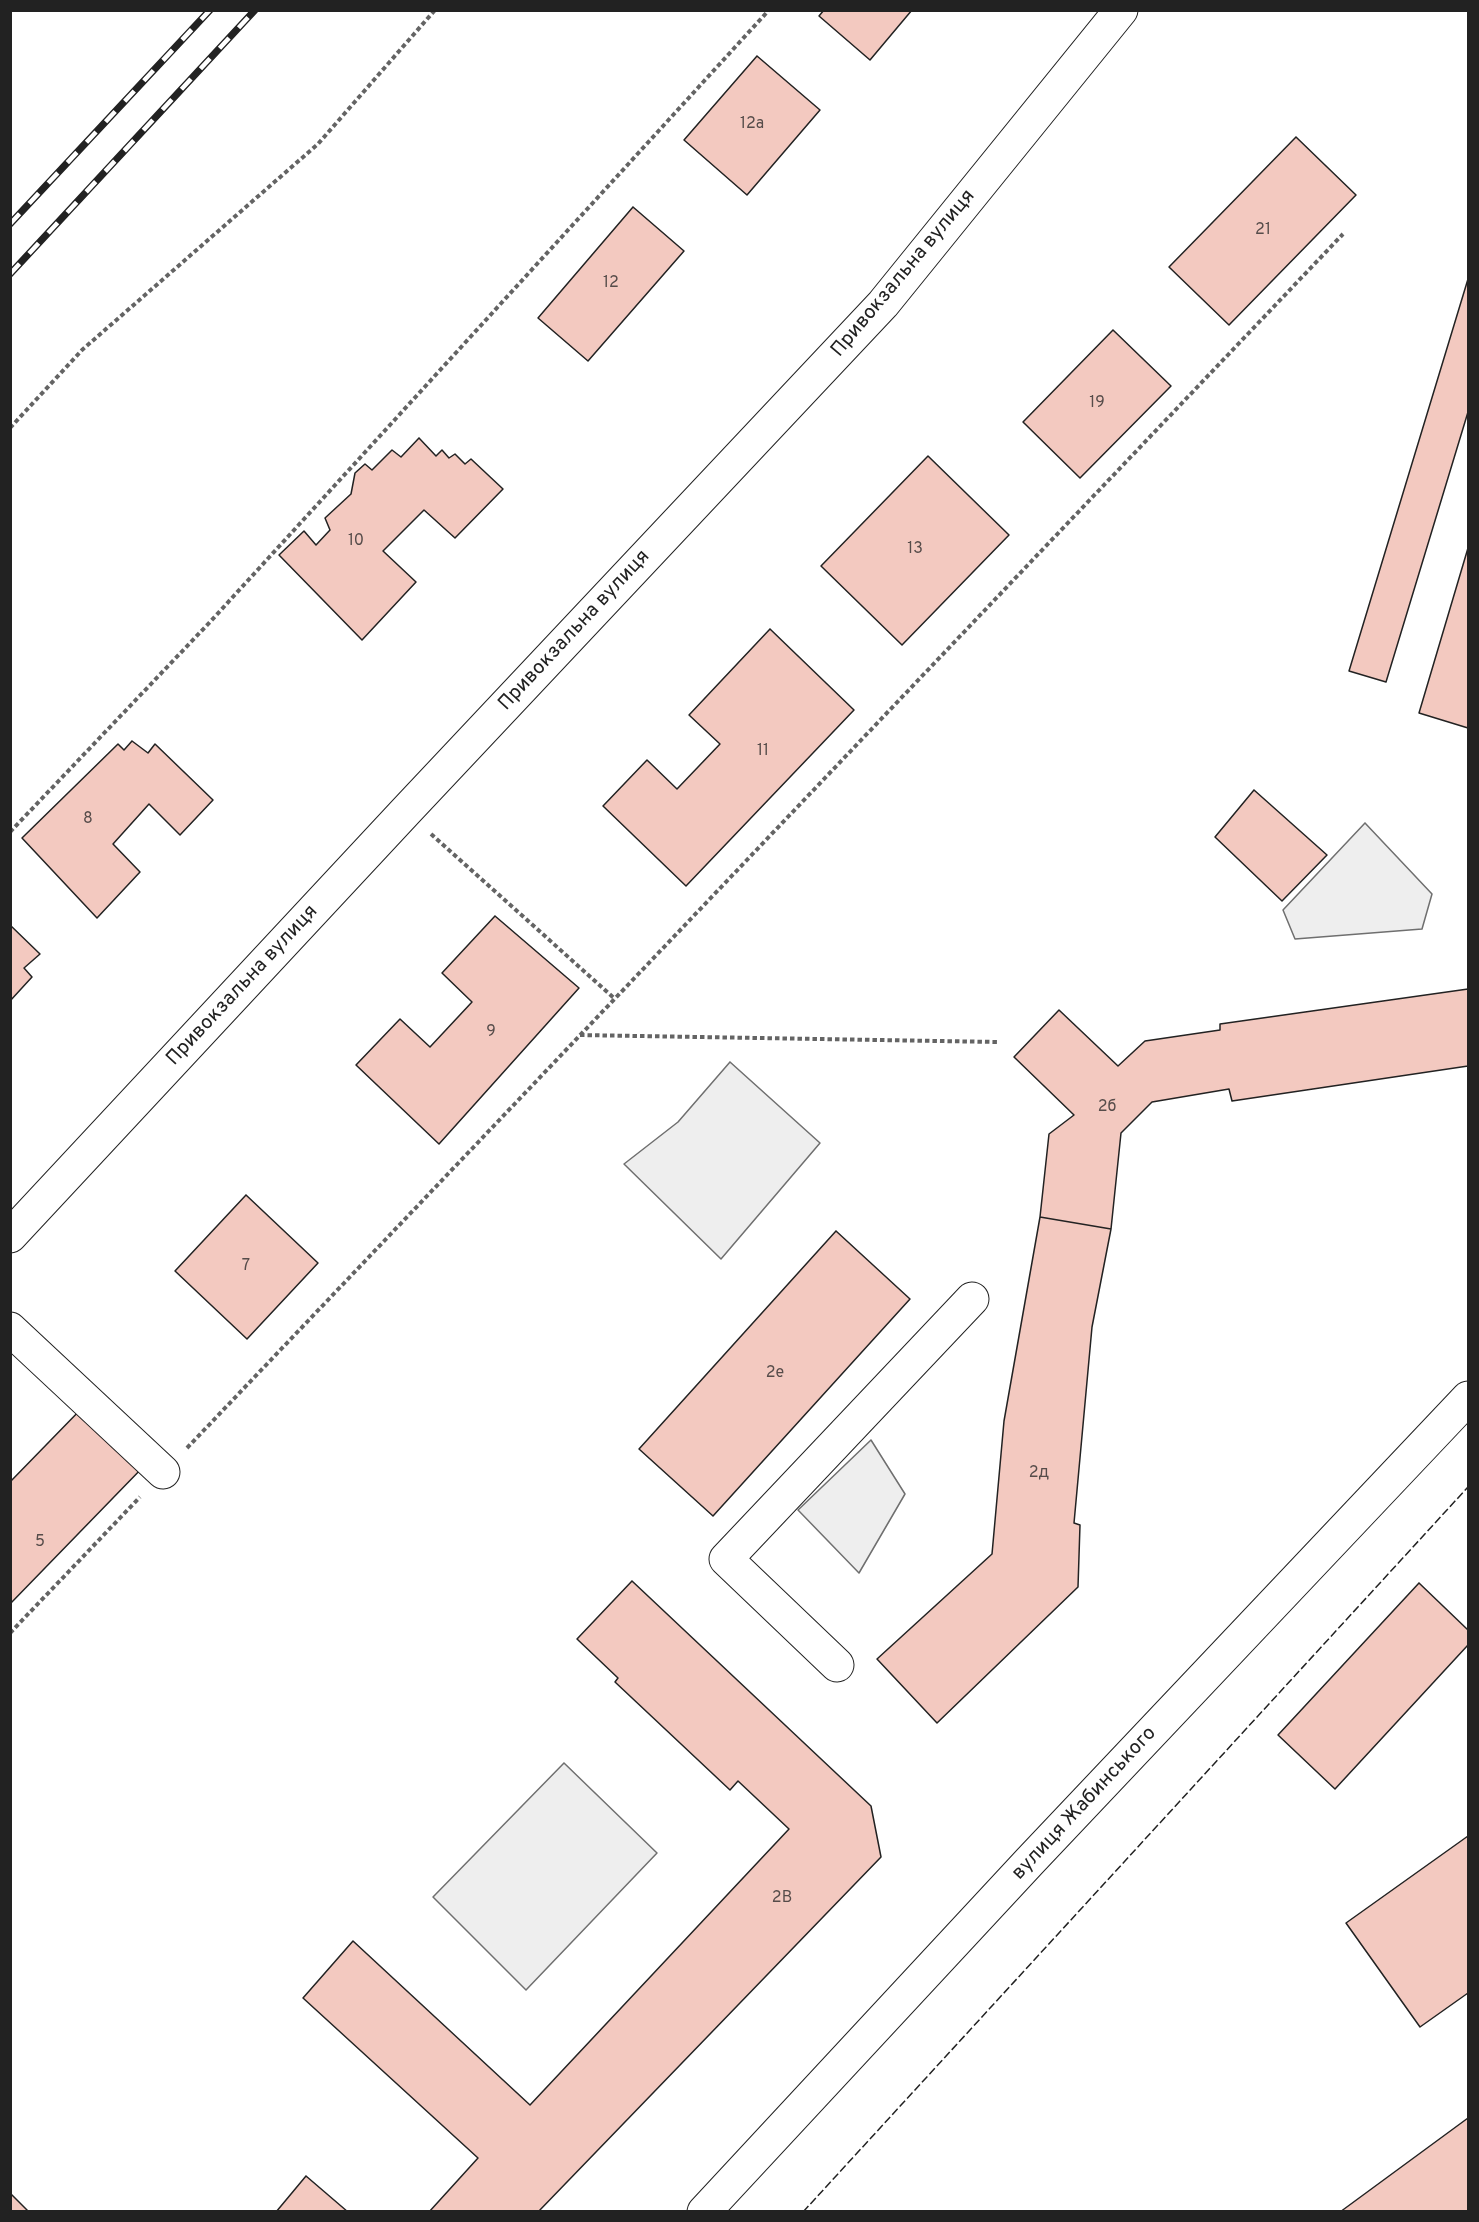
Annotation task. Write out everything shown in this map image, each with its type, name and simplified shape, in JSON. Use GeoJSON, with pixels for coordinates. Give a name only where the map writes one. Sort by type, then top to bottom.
{"type":"FeatureCollection","features":[{"type":"Feature","properties":{"kind":"street","name":"Привокзальна вулиця"},"geometry":{"type":"LineString","coordinates":[[10,1236],[883,304],[1120,10]]}},
{"type":"Feature","properties":{"kind":"street"},"geometry":{"type":"LineString","coordinates":[[837,1665],[726,1559],[972,1299]]}},
{"type":"Feature","properties":{"kind":"street"},"geometry":{"type":"LineString","coordinates":[[10,1329],[164,1472]]}},
{"type":"Feature","properties":{"kind":"street","name":"вулиця Жабинського"},"geometry":{"type":"LineString","coordinates":[[704,2211],[1030,1861],[1468,1398]]}},
{"type":"Feature","properties":{"kind":"path"},"geometry":{"type":"LineString","coordinates":[[10,428],[82,350],[318,144],[435,10]]}},
{"type":"Feature","properties":{"kind":"path"},"geometry":{"type":"LineString","coordinates":[[10,832],[210,622],[770,10]]}},
{"type":"Feature","properties":{"kind":"path"},"geometry":{"type":"LineString","coordinates":[[10,1633],[1343,234]]}},
{"type":"Feature","properties":{"kind":"path"},"geometry":{"type":"LineString","coordinates":[[406,811],[614,998]]}},
{"type":"Feature","properties":{"kind":"path"},"geometry":{"type":"LineString","coordinates":[[579,1035],[999,1042]]}},
{"type":"Feature","properties":{"kind":"shaded area"},"geometry":{"type":"Polygon","coordinates":[[[1365,823],[1432,894],[1422,929],[1295,939],[1283,910],[1365,823]]]}},
{"type":"Feature","properties":{"kind":"shaded area"},"geometry":{"type":"Polygon","coordinates":[[[730,1062],[820,1143],[721,1259],[624,1164],[678,1122],[730,1062]]]}},
{"type":"Feature","properties":{"kind":"shaded area"},"geometry":{"type":"Polygon","coordinates":[[[871,1440],[905,1494],[859,1573],[798,1510],[871,1440]]]}},
{"type":"Feature","properties":{"kind":"shaded area"},"geometry":{"type":"Polygon","coordinates":[[[564,1763],[657,1853],[526,1990],[433,1897],[564,1763]]]}},
{"type":"Feature","properties":{"kind":"building"},"geometry":{"type":"Polygon","coordinates":[[[824,10],[912,10],[870,60],[819,16],[824,10]]]}},
{"type":"Feature","properties":{"kind":"building"},"geometry":{"type":"Polygon","coordinates":[[[757,56],[820,110],[747,195],[684,140],[757,56]]]}},
{"type":"Feature","properties":{"kind":"building"},"geometry":{"type":"Polygon","coordinates":[[[1296,137],[1356,195],[1229,325],[1169,267],[1296,137]]]}},
{"type":"Feature","properties":{"kind":"building"},"geometry":{"type":"Polygon","coordinates":[[[633,207],[684,251],[588,361],[538,318],[633,207]]]}},
{"type":"Feature","properties":{"kind":"building"},"geometry":{"type":"Polygon","coordinates":[[[1468,279],[1468,412],[1386,682],[1349,671],[1468,279]]]}},
{"type":"Feature","properties":{"kind":"building"},"geometry":{"type":"Polygon","coordinates":[[[1113,330],[1171,386],[1080,478],[1023,422],[1113,330]]]}},
{"type":"Feature","properties":{"kind":"building"},"geometry":{"type":"Polygon","coordinates":[[[419,438],[436,456],[442,450],[449,458],[455,454],[465,464],[471,459],[503,489],[455,538],[424,510],[383,551],[416,582],[362,640],[279,555],[304,531],[316,545],[330,530],[325,518],[351,494],[355,473],[365,464],[372,470],[392,450],[401,457],[419,438]]]}},
{"type":"Feature","properties":{"kind":"building"},"geometry":{"type":"Polygon","coordinates":[[[928,456],[1009,535],[902,645],[821,566],[928,456]]]}},
{"type":"Feature","properties":{"kind":"building"},"geometry":{"type":"Polygon","coordinates":[[[1468,548],[1468,728],[1419,713],[1468,548]]]}},
{"type":"Feature","properties":{"kind":"building"},"geometry":{"type":"Polygon","coordinates":[[[770,629],[854,710],[686,886],[603,806],[647,760],[677,789],[720,744],[689,715],[770,629]]]}},
{"type":"Feature","properties":{"kind":"building"},"geometry":{"type":"Polygon","coordinates":[[[132,741],[148,753],[155,744],[213,800],[180,835],[149,804],[113,844],[140,872],[97,918],[22,838],[118,744],[124,750],[132,741]]]}},
{"type":"Feature","properties":{"kind":"building"},"geometry":{"type":"Polygon","coordinates":[[[1254,790],[1327,855],[1282,901],[1215,837],[1254,790]]]}},
{"type":"Feature","properties":{"kind":"building"},"geometry":{"type":"Polygon","coordinates":[[[495,916],[579,988],[439,1144],[356,1065],[400,1019],[430,1047],[472,1002],[442,973],[495,916]]]}},
{"type":"Feature","properties":{"kind":"building"},"geometry":{"type":"Polygon","coordinates":[[[10,925],[40,954],[24,968],[32,977],[10,1001],[10,925]]]}},
{"type":"Feature","properties":{"kind":"building"},"geometry":{"type":"Polygon","coordinates":[[[1468,989],[1468,1066],[1232,1101],[1229,1089],[1152,1102],[1121,1133],[1111,1229],[1040,1217],[1049,1134],[1074,1115],[1014,1057],[1059,1010],[1118,1066],[1145,1041],[1220,1030],[1220,1024],[1468,989]]]}},
{"type":"Feature","properties":{"kind":"building"},"geometry":{"type":"Polygon","coordinates":[[[246,1195],[318,1263],[247,1339],[175,1271],[246,1195]]]}},
{"type":"Feature","properties":{"kind":"building"},"geometry":{"type":"Polygon","coordinates":[[[1040,1217],[1111,1229],[1092,1327],[1074,1523],[1080,1525],[1078,1587],[937,1723],[877,1659],[992,1554],[1004,1421],[1040,1217]]]}},
{"type":"Feature","properties":{"kind":"building"},"geometry":{"type":"Polygon","coordinates":[[[836,1231],[910,1299],[713,1516],[639,1449],[836,1231]]]}},
{"type":"Feature","properties":{"kind":"building"},"geometry":{"type":"Polygon","coordinates":[[[85,1405],[146,1464],[10,1604],[10,1482],[85,1405]]]}},
{"type":"Feature","properties":{"kind":"building"},"geometry":{"type":"Polygon","coordinates":[[[632,1581],[871,1806],[881,1857],[538,2212],[429,2212],[478,2158],[303,1998],[353,1941],[530,2105],[789,1829],[738,1781],[730,1790],[615,1682],[618,1678],[577,1639],[632,1581]]]}},
{"type":"Feature","properties":{"kind":"building"},"geometry":{"type":"Polygon","coordinates":[[[1419,1583],[1468,1630],[1468,1645],[1335,1789],[1278,1735],[1419,1583]]]}},
{"type":"Feature","properties":{"kind":"building"},"geometry":{"type":"Polygon","coordinates":[[[1468,1836],[1468,1993],[1420,2027],[1346,1923],[1468,1836]]]}},
{"type":"Feature","properties":{"kind":"building"},"geometry":{"type":"Polygon","coordinates":[[[1468,2118],[1468,2212],[1340,2212],[1468,2118]]]}},
{"type":"Feature","properties":{"kind":"building"},"geometry":{"type":"Polygon","coordinates":[[[306,2176],[348,2212],[276,2212],[306,2176]]]}},
{"type":"Feature","properties":{"kind":"building"},"geometry":{"type":"Polygon","coordinates":[[[10,2193],[29,2212],[10,2212],[10,2193]]]}},
{"type":"Feature","properties":{"kind":"railway"},"geometry":{"type":"LineString","coordinates":[[10,224],[210,10]]}},
{"type":"Feature","properties":{"kind":"railway"},"geometry":{"type":"LineString","coordinates":[[10,274],[255,10]]}},
{"type":"Feature","properties":{"kind":"fence"},"geometry":{"type":"LineString","coordinates":[[803,2212],[1468,1487]]}}]}
